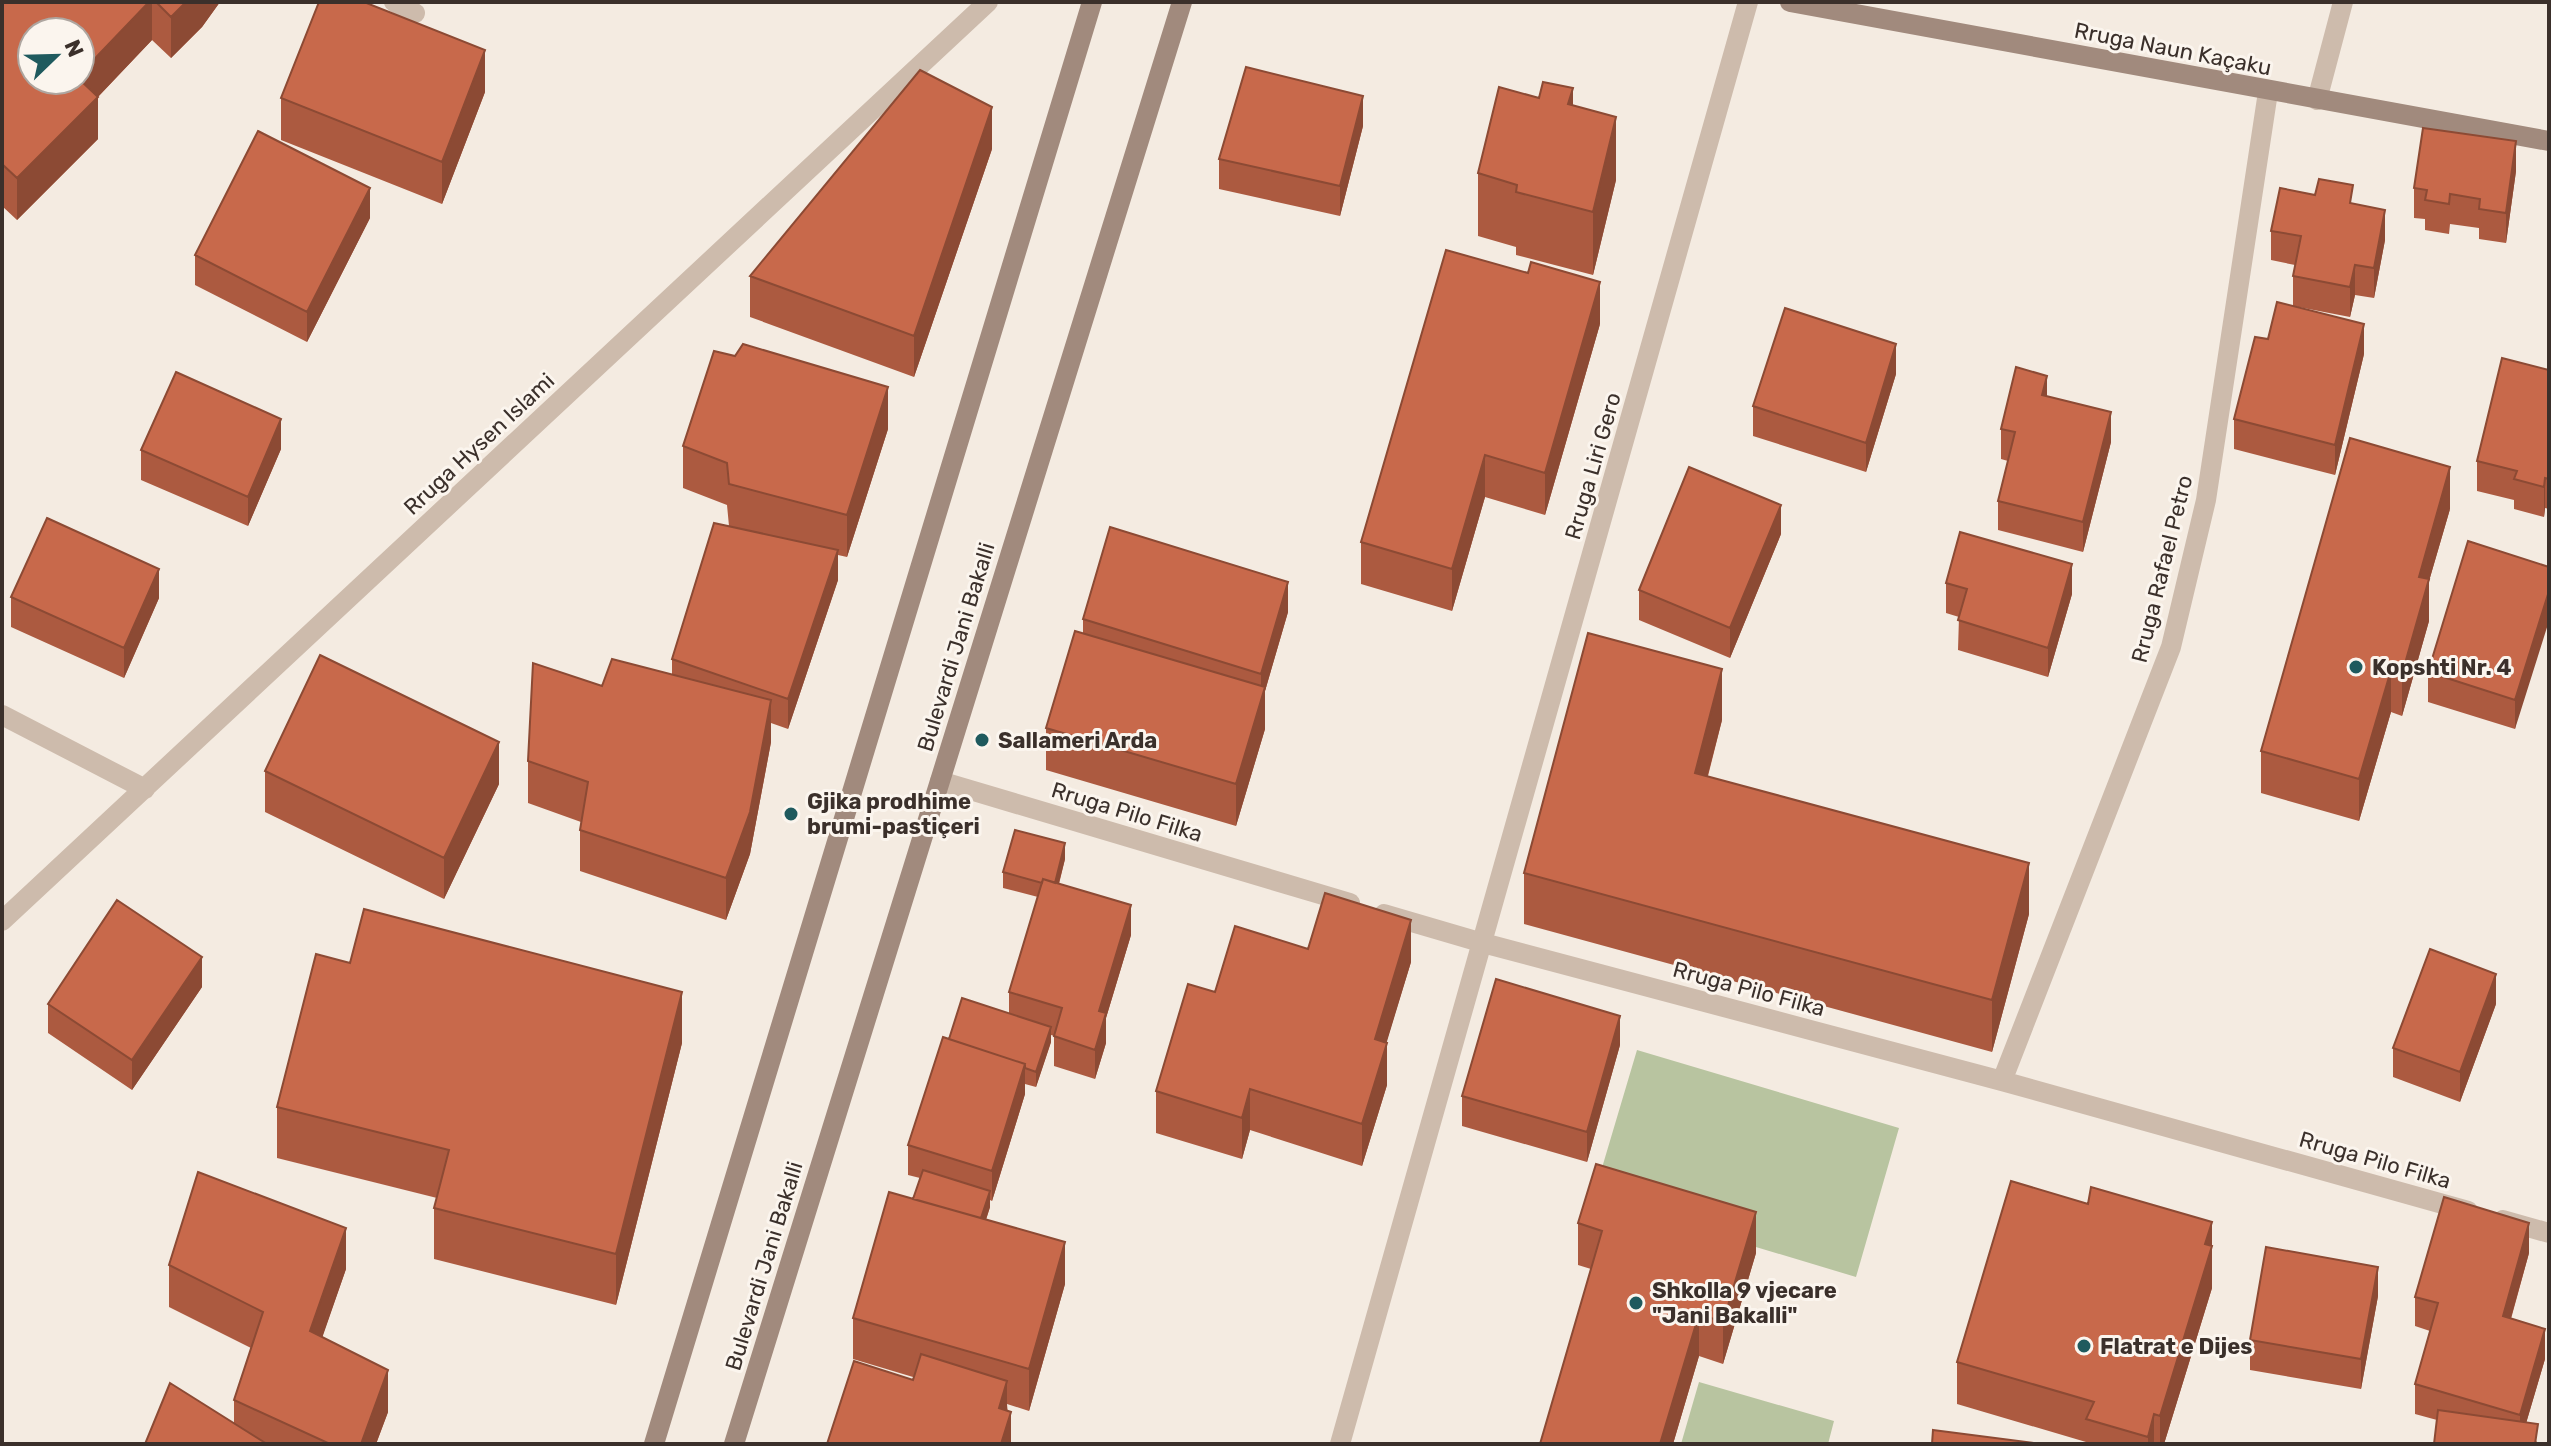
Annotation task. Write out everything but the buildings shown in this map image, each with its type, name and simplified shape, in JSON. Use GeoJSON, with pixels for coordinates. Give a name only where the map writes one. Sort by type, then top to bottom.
{"type":"FeatureCollection","features":[{"type":"Feature","properties":{"kind":"main road"},"geometry":{"type":"LineString","coordinates":[[654,1444],[1092,2]]}},
{"type":"Feature","properties":{"kind":"main road","name":"Bulevardi Jani Bakalli"},"geometry":{"type":"LineString","coordinates":[[734,1444],[1182,2]]}},
{"type":"Feature","properties":{"kind":"main road","name":"Rruga Naun Kaçaku"},"geometry":{"type":"LineString","coordinates":[[1790,2],[2268,92],[2549,141]]}},
{"type":"Feature","properties":{"kind":"street"},"geometry":{"type":"LineString","coordinates":[[394,2],[415,13]]}},
{"type":"Feature","properties":{"kind":"street","name":"Rruga Hysen Islami"},"geometry":{"type":"LineString","coordinates":[[2,921],[988,2]]}},
{"type":"Feature","properties":{"kind":"street","name":"Rruga Liri Gero"},"geometry":{"type":"LineString","coordinates":[[1340,1444],[1748,2]]}},
{"type":"Feature","properties":{"kind":"street"},"geometry":{"type":"LineString","coordinates":[[2317,100],[2343,2]]}},
{"type":"Feature","properties":{"kind":"street","name":"Rruga Rafael Petro"},"geometry":{"type":"LineString","coordinates":[[2002,1081],[2171,647],[2206,500],[2268,92]]}},
{"type":"Feature","properties":{"kind":"street"},"geometry":{"type":"LineString","coordinates":[[2,715],[145,789]]}},
{"type":"Feature","properties":{"kind":"street","name":"Rruga Pilo Filka"},"geometry":{"type":"LineString","coordinates":[[940,781],[1483,943],[2002,1081],[2549,1233]]}},
{"type":"Feature","properties":{"kind":"green space"},"geometry":{"type":"Polygon","coordinates":[[[1637,1050],[1899,1128],[1856,1277],[1593,1198],[1637,1050]]]}},
{"type":"Feature","properties":{"kind":"green space"},"geometry":{"type":"Polygon","coordinates":[[[1699,1382],[1834,1421],[1828,1444],[1681,1444],[1699,1382]]]}},
{"type":"Feature","properties":{"kind":"place","name":"Kopshti Nr. 4"},"geometry":{"type":"Point","coordinates":[2356,667]}},
{"type":"Feature","properties":{"kind":"place","name":"Sallameri Arda"},"geometry":{"type":"Point","coordinates":[982,740]}},
{"type":"Feature","properties":{"kind":"place","name":"Gjika prodhime brumi-pastiçeri"},"geometry":{"type":"Point","coordinates":[791,814]}},
{"type":"Feature","properties":{"kind":"place","name":"Shkolla 9 vjecare \"Jani Bakalli\""},"geometry":{"type":"Point","coordinates":[1636,1303]}},
{"type":"Feature","properties":{"kind":"place","name":"Flatrat e Dijes"},"geometry":{"type":"Point","coordinates":[2084,1346]}}]}
